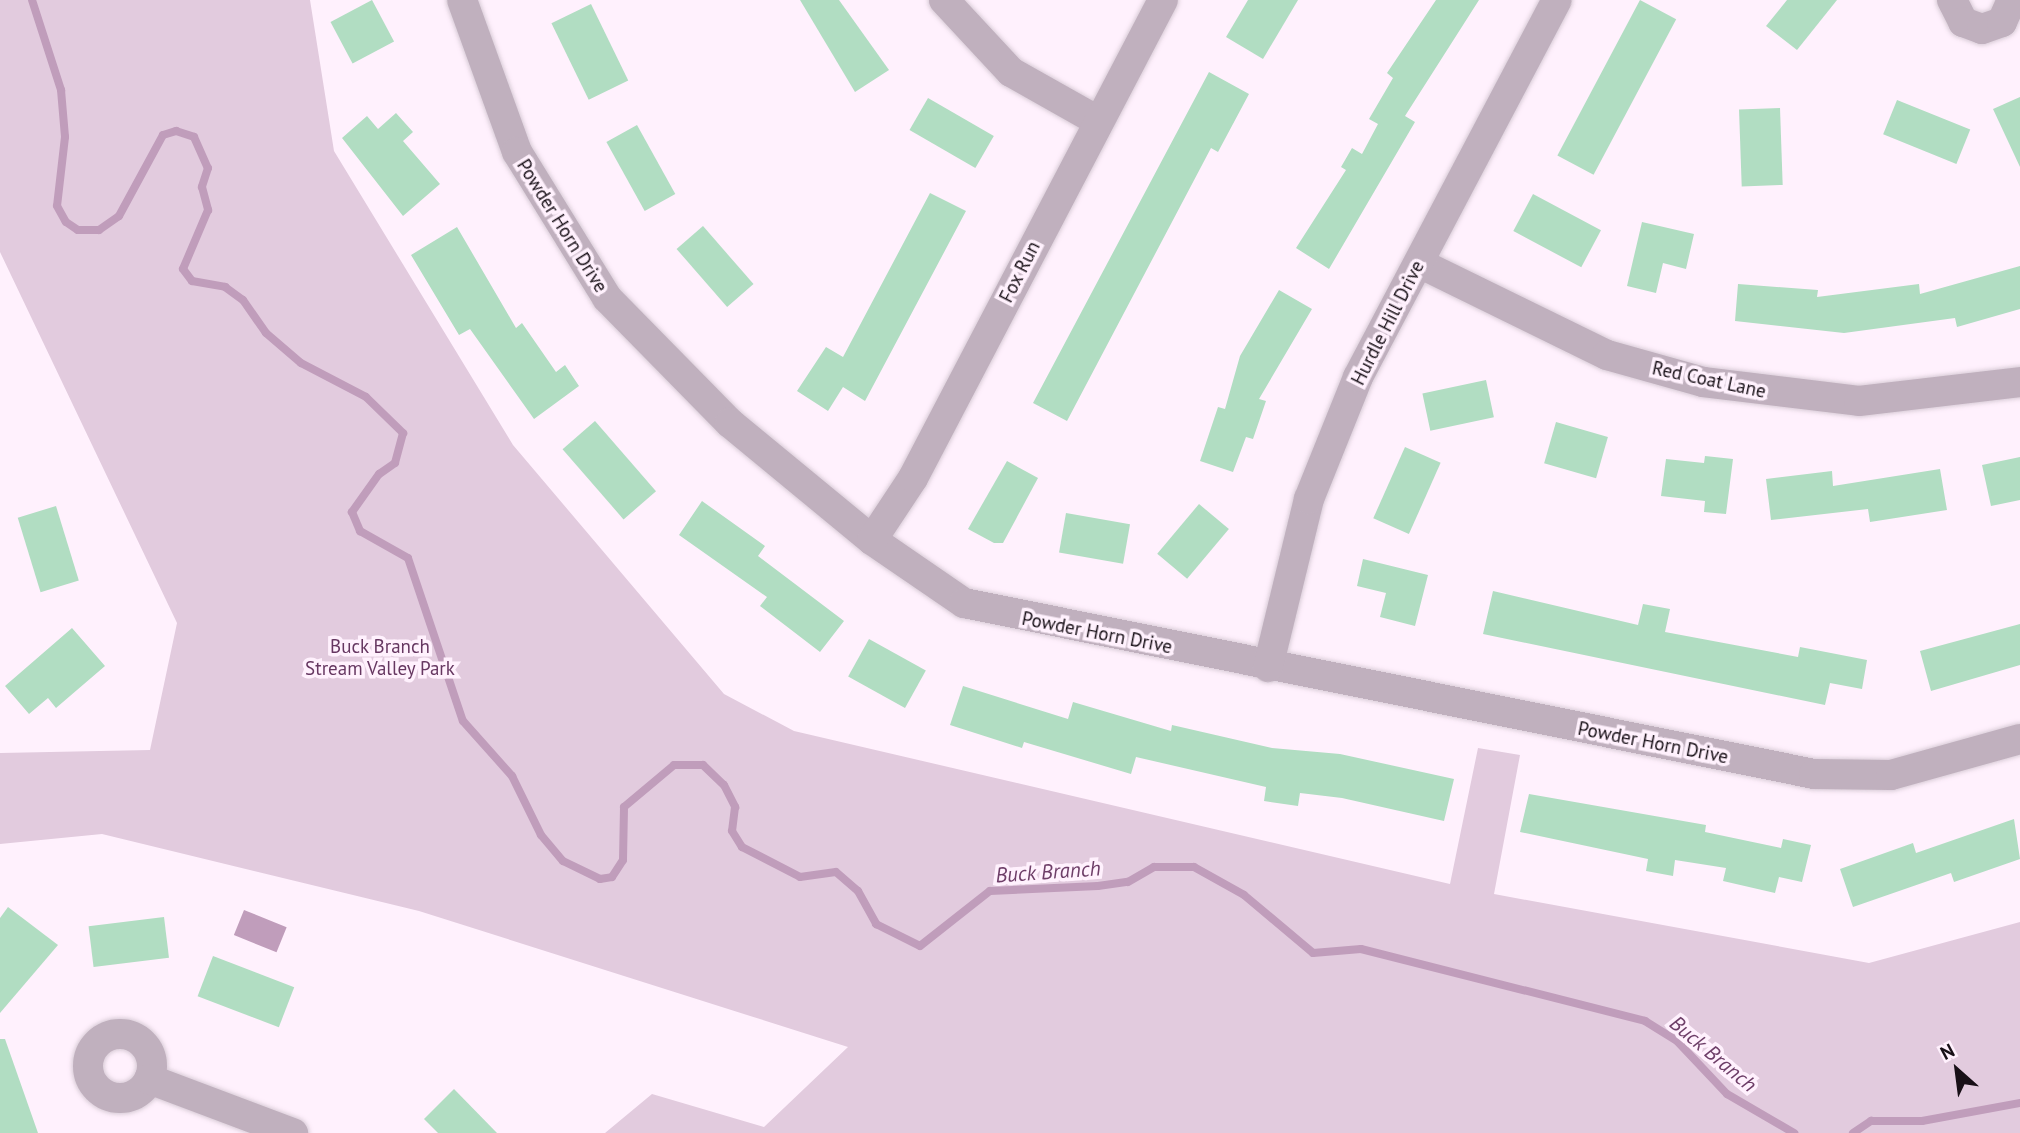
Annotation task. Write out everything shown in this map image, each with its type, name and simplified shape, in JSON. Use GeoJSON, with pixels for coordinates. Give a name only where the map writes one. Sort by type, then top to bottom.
{"type":"FeatureCollection","features":[{"type":"Feature","properties":{"kind":"street","name":"Powder Horn Drive"},"geometry":{"type":"LineString","coordinates":[[462,0],[517,152],[607,298],[673,372],[872,540],[964,603],[1268,667],[1814,774],[1891,775],[2020,740]]}},
{"type":"Feature","properties":{"kind":"street"},"geometry":{"type":"LineString","coordinates":[[944,0],[1011,72],[1098,121]]}},
{"type":"Feature","properties":{"kind":"street","name":"Fox Run"},"geometry":{"type":"LineString","coordinates":[[872,540],[914,478],[1163,0]]}},
{"type":"Feature","properties":{"kind":"street","name":"Hurdle Hill Drive"},"geometry":{"type":"LineString","coordinates":[[1268,667],[1309,499],[1358,377],[1558,0]]}},
{"type":"Feature","properties":{"kind":"street"},"geometry":{"type":"LineString","coordinates":[[1952,0],[1963,22],[1982,29],[2002,22],[2012,0]]}},
{"type":"Feature","properties":{"kind":"street","name":"Red Coat Lane"},"geometry":{"type":"LineString","coordinates":[[1419,263],[1607,355],[1703,382],[1859,401],[2020,382]]}},
{"type":"Feature","properties":{"kind":"street"},"geometry":{"type":"LineString","coordinates":[[149,1080],[293,1133]]}},
{"type":"Feature","properties":{"kind":"green space","name":"Buck Branch Stream Valley Park"},"geometry":{"type":"Polygon","coordinates":[[[0,0],[310,0],[334,151],[513,445],[724,694],[794,731],[1450,884],[1478,748],[1520,755],[1494,894],[1869,963],[2020,922],[2020,1133],[605,1133],[652,1094],[764,1127],[848,1047],[419,911],[102,834],[0,844],[0,753],[150,750],[177,623],[0,252],[0,0]]]}},
{"type":"Feature","properties":{"kind":"shaded area"},"geometry":{"type":"Polygon","coordinates":[[[244,910],[287,927],[277,952],[234,935],[244,910]]]}},
{"type":"Feature","properties":{"kind":"building"},"geometry":{"type":"Polygon","coordinates":[[[372,0],[394,41],[353,64],[331,22],[372,0]]]}},
{"type":"Feature","properties":{"kind":"building"},"geometry":{"type":"Polygon","coordinates":[[[800,0],[839,0],[889,70],[855,92],[800,0]]]}},
{"type":"Feature","properties":{"kind":"building"},"geometry":{"type":"Polygon","coordinates":[[[1248,0],[1298,0],[1263,59],[1226,37],[1248,0]]]}},
{"type":"Feature","properties":{"kind":"building"},"geometry":{"type":"Polygon","coordinates":[[[1436,0],[1479,0],[1405,116],[1415,122],[1329,269],[1296,248],[1346,170],[1341,167],[1352,148],[1362,154],[1378,124],[1369,119],[1393,78],[1387,73],[1436,0]]]}},
{"type":"Feature","properties":{"kind":"building"},"geometry":{"type":"Polygon","coordinates":[[[1640,0],[1676,19],[1594,175],[1557,155],[1640,0]]]}},
{"type":"Feature","properties":{"kind":"building"},"geometry":{"type":"Polygon","coordinates":[[[1787,0],[1837,0],[1797,50],[1766,26],[1787,0]]]}},
{"type":"Feature","properties":{"kind":"building"},"geometry":{"type":"Polygon","coordinates":[[[591,4],[628,80],[589,100],[551,23],[591,4]]]}},
{"type":"Feature","properties":{"kind":"building"},"geometry":{"type":"Polygon","coordinates":[[[1209,72],[1249,94],[1218,152],[1211,148],[1067,421],[1033,403],[1209,72]]]}},
{"type":"Feature","properties":{"kind":"building"},"geometry":{"type":"Polygon","coordinates":[[[2020,97],[2020,167],[1993,109],[2020,97]]]}},
{"type":"Feature","properties":{"kind":"building"},"geometry":{"type":"Polygon","coordinates":[[[928,98],[994,136],[975,168],[910,130],[928,98]]]}},
{"type":"Feature","properties":{"kind":"building"},"geometry":{"type":"Polygon","coordinates":[[[1897,100],[1970,130],[1956,164],[1883,134],[1897,100]]]}},
{"type":"Feature","properties":{"kind":"building"},"geometry":{"type":"Polygon","coordinates":[[[1780,108],[1783,185],[1742,186],[1739,109],[1780,108]]]}},
{"type":"Feature","properties":{"kind":"building"},"geometry":{"type":"Polygon","coordinates":[[[396,113],[413,132],[403,141],[440,184],[403,216],[342,138],[367,116],[378,129],[396,113]]]}},
{"type":"Feature","properties":{"kind":"building"},"geometry":{"type":"Polygon","coordinates":[[[637,125],[675,194],[645,211],[606,142],[637,125]]]}},
{"type":"Feature","properties":{"kind":"building"},"geometry":{"type":"Polygon","coordinates":[[[930,193],[966,211],[865,401],[843,387],[828,411],[797,391],[826,347],[843,357],[930,193]]]}},
{"type":"Feature","properties":{"kind":"building"},"geometry":{"type":"Polygon","coordinates":[[[1533,194],[1601,230],[1581,267],[1513,231],[1533,194]]]}},
{"type":"Feature","properties":{"kind":"building"},"geometry":{"type":"Polygon","coordinates":[[[1642,222],[1694,234],[1686,269],[1663,263],[1656,293],[1627,286],[1642,222]]]}},
{"type":"Feature","properties":{"kind":"building"},"geometry":{"type":"Polygon","coordinates":[[[703,226],[754,284],[727,307],[677,249],[703,226]]]}},
{"type":"Feature","properties":{"kind":"building"},"geometry":{"type":"Polygon","coordinates":[[[457,227],[516,328],[522,323],[556,372],[565,365],[579,386],[534,419],[470,329],[459,335],[411,255],[457,227]]]}},
{"type":"Feature","properties":{"kind":"building"},"geometry":{"type":"Polygon","coordinates":[[[2020,266],[2020,309],[1957,327],[1955,318],[1844,333],[1735,321],[1738,284],[1818,290],[1817,297],[1919,284],[1920,294],[2020,266]]]}},
{"type":"Feature","properties":{"kind":"building"},"geometry":{"type":"Polygon","coordinates":[[[1279,290],[1312,309],[1259,399],[1266,401],[1253,439],[1246,437],[1233,472],[1200,461],[1218,407],[1225,409],[1240,356],[1279,290]]]}},
{"type":"Feature","properties":{"kind":"building"},"geometry":{"type":"Polygon","coordinates":[[[1486,380],[1494,417],[1430,431],[1422,394],[1486,380]]]}},
{"type":"Feature","properties":{"kind":"building"},"geometry":{"type":"Polygon","coordinates":[[[595,421],[656,491],[624,519],[563,449],[595,421]]]}},
{"type":"Feature","properties":{"kind":"building"},"geometry":{"type":"Polygon","coordinates":[[[1556,422],[1608,437],[1596,478],[1544,463],[1556,422]]]}},
{"type":"Feature","properties":{"kind":"building"},"geometry":{"type":"Polygon","coordinates":[[[1405,447],[1441,463],[1409,534],[1373,518],[1405,447]]]}},
{"type":"Feature","properties":{"kind":"building"},"geometry":{"type":"Polygon","coordinates":[[[1705,456],[1733,459],[1726,514],[1704,512],[1705,501],[1661,496],[1666,459],[1704,463],[1705,456]]]}},
{"type":"Feature","properties":{"kind":"building"},"geometry":{"type":"Polygon","coordinates":[[[2020,457],[2020,500],[1991,506],[1982,465],[2020,457]]]}},
{"type":"Feature","properties":{"kind":"building"},"geometry":{"type":"Polygon","coordinates":[[[1007,461],[1038,478],[1003,543],[994,543],[968,529],[1007,461]]]}},
{"type":"Feature","properties":{"kind":"building"},"geometry":{"type":"Polygon","coordinates":[[[1940,469],[1947,510],[1870,522],[1868,509],[1771,520],[1766,479],[1832,471],[1833,486],[1940,469]]]}},
{"type":"Feature","properties":{"kind":"building"},"geometry":{"type":"Polygon","coordinates":[[[702,501],[765,546],[758,556],[844,621],[820,652],[760,606],[767,597],[679,535],[702,501]]]}},
{"type":"Feature","properties":{"kind":"building"},"geometry":{"type":"Polygon","coordinates":[[[1199,504],[1229,529],[1187,579],[1157,554],[1199,504]]]}},
{"type":"Feature","properties":{"kind":"building"},"geometry":{"type":"Polygon","coordinates":[[[56,506],[79,581],[41,592],[18,518],[56,506]]]}},
{"type":"Feature","properties":{"kind":"building"},"geometry":{"type":"Polygon","coordinates":[[[1066,513],[1130,524],[1123,564],[1059,552],[1066,513]]]}},
{"type":"Feature","properties":{"kind":"building"},"geometry":{"type":"Polygon","coordinates":[[[1363,559],[1428,575],[1415,626],[1380,617],[1386,593],[1357,586],[1363,559]]]}},
{"type":"Feature","properties":{"kind":"building"},"geometry":{"type":"Polygon","coordinates":[[[1493,591],[1638,625],[1643,604],[1670,609],[1665,632],[1798,657],[1800,647],[1867,660],[1862,689],[1830,683],[1825,705],[1483,634],[1493,591]]]}},
{"type":"Feature","properties":{"kind":"building"},"geometry":{"type":"Polygon","coordinates":[[[2020,624],[2020,665],[1931,691],[1920,651],[2020,624]]]}},
{"type":"Feature","properties":{"kind":"building"},"geometry":{"type":"Polygon","coordinates":[[[72,628],[105,666],[56,708],[48,698],[29,714],[5,686],[72,628]]]}},
{"type":"Feature","properties":{"kind":"building"},"geometry":{"type":"Polygon","coordinates":[[[869,639],[926,671],[905,708],[848,677],[869,639]]]}},
{"type":"Feature","properties":{"kind":"building"},"geometry":{"type":"Polygon","coordinates":[[[963,686],[1068,719],[1073,702],[1171,731],[1172,725],[1272,748],[1340,754],[1454,779],[1444,821],[1342,798],[1300,793],[1298,806],[1264,801],[1266,787],[1136,757],[1131,774],[1024,742],[1022,748],[950,725],[963,686]]]}},
{"type":"Feature","properties":{"kind":"building"},"geometry":{"type":"Polygon","coordinates":[[[1529,794],[1706,825],[1705,832],[1781,848],[1783,839],[1811,845],[1802,882],[1779,877],[1775,893],[1723,881],[1726,868],[1675,860],[1673,876],[1646,871],[1648,859],[1520,832],[1529,794]]]}},
{"type":"Feature","properties":{"kind":"building"},"geometry":{"type":"Polygon","coordinates":[[[2014,819],[2020,859],[1954,882],[1951,873],[1853,907],[1840,869],[1913,843],[1916,853],[2014,819]]]}},
{"type":"Feature","properties":{"kind":"building"},"geometry":{"type":"Polygon","coordinates":[[[8,907],[58,945],[0,1013],[0,918],[8,907]]]}},
{"type":"Feature","properties":{"kind":"building"},"geometry":{"type":"Polygon","coordinates":[[[164,917],[169,958],[94,967],[89,926],[164,917]]]}},
{"type":"Feature","properties":{"kind":"building"},"geometry":{"type":"Polygon","coordinates":[[[213,956],[294,987],[279,1027],[198,996],[213,956]]]}},
{"type":"Feature","properties":{"kind":"building"},"geometry":{"type":"Polygon","coordinates":[[[0,1039],[5,1039],[38,1133],[0,1133],[0,1039]]]}},
{"type":"Feature","properties":{"kind":"building"},"geometry":{"type":"Polygon","coordinates":[[[454,1089],[497,1133],[438,1133],[424,1119],[454,1089]]]}},
{"type":"Feature","properties":{"kind":"waterway","name":"Buck Branch"},"geometry":{"type":"LineString","coordinates":[[32,0],[61,90],[65,137],[57,206],[66,222],[78,230],[99,230],[119,216],[163,135],[176,131],[194,137],[208,168],[202,187],[208,210],[183,269],[192,281],[225,287],[243,300],[266,333],[301,363],[366,397],[403,433],[395,463],[379,474],[352,512],[360,531],[408,558],[463,721],[512,776],[541,835],[563,861],[600,879],[612,877],[623,860],[624,807],[674,765],[703,765],[724,785],[735,807],[732,831],[742,847],[800,877],[836,872],[858,891],[876,924],[920,946],[990,891],[1098,886],[1128,882],[1154,867],[1194,867],[1244,895],[1313,953],[1361,949],[1645,1021],[1677,1041],[1727,1094],[1794,1133]]}},
{"type":"Feature","properties":{"kind":"waterway","name":"Buck Branch"},"geometry":{"type":"LineString","coordinates":[[1853,1133],[1871,1121],[1922,1121],[2020,1103]]}}]}
